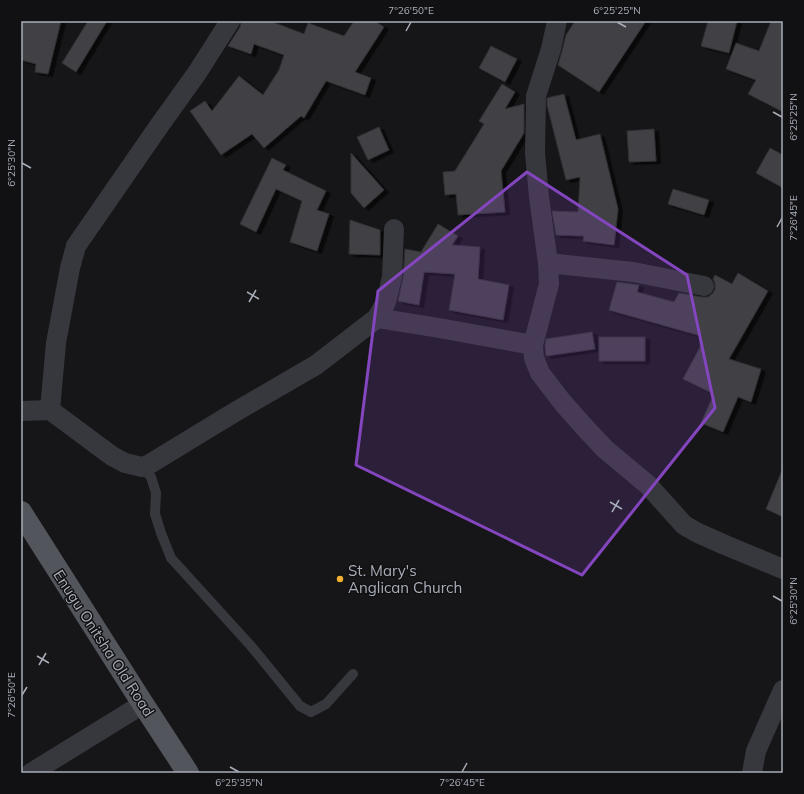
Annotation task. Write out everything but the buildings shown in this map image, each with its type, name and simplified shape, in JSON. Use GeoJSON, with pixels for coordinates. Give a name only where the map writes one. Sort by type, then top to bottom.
{"type":"FeatureCollection","features":[{"type":"Feature","properties":{"kind":"main road","name":"Enugu Onitsha Old Road"},"geometry":{"type":"LineString","coordinates":[[21,512],[188,773]]}},
{"type":"Feature","properties":{"kind":"street"},"geometry":{"type":"LineString","coordinates":[[50,410],[56,343],[70,268],[76,246],[158,126],[197,73],[230,21]]}},
{"type":"Feature","properties":{"kind":"street"},"geometry":{"type":"LineString","coordinates":[[557,21],[551,49],[536,96],[535,153],[550,284],[534,345],[534,358],[540,373],[563,403],[587,430],[605,449],[648,485],[684,525],[698,533],[783,569]]}},
{"type":"Feature","properties":{"kind":"street"},"geometry":{"type":"LineString","coordinates":[[21,411],[50,410],[118,460],[142,467],[148,465],[316,365],[378,318],[386,302],[392,277],[394,229]]}},
{"type":"Feature","properties":{"kind":"street"},"geometry":{"type":"LineString","coordinates":[[548,263],[633,272],[704,286]]}},
{"type":"Feature","properties":{"kind":"street"},"geometry":{"type":"LineString","coordinates":[[378,318],[534,345]]}},
{"type":"Feature","properties":{"kind":"street"},"geometry":{"type":"LineString","coordinates":[[752,773],[756,751],[783,690]]}},
{"type":"Feature","properties":{"kind":"street"},"geometry":{"type":"LineString","coordinates":[[31,773],[143,704]]}},
{"type":"Feature","properties":{"kind":"lane"},"geometry":{"type":"LineString","coordinates":[[142,467],[151,477],[156,493],[156,514],[161,533],[171,558],[250,646],[300,706],[311,712],[326,704],[354,674]]}},
{"type":"Feature","properties":{"kind":"highlighted area"},"geometry":{"type":"Polygon","coordinates":[[[527,172],[687,275],[715,408],[582,575],[356,465],[378,291],[527,172]]]}},
{"type":"Feature","properties":{"kind":"place","name":"St. Mary's Anglican Church"},"geometry":{"type":"Point","coordinates":[340,579]}}]}
